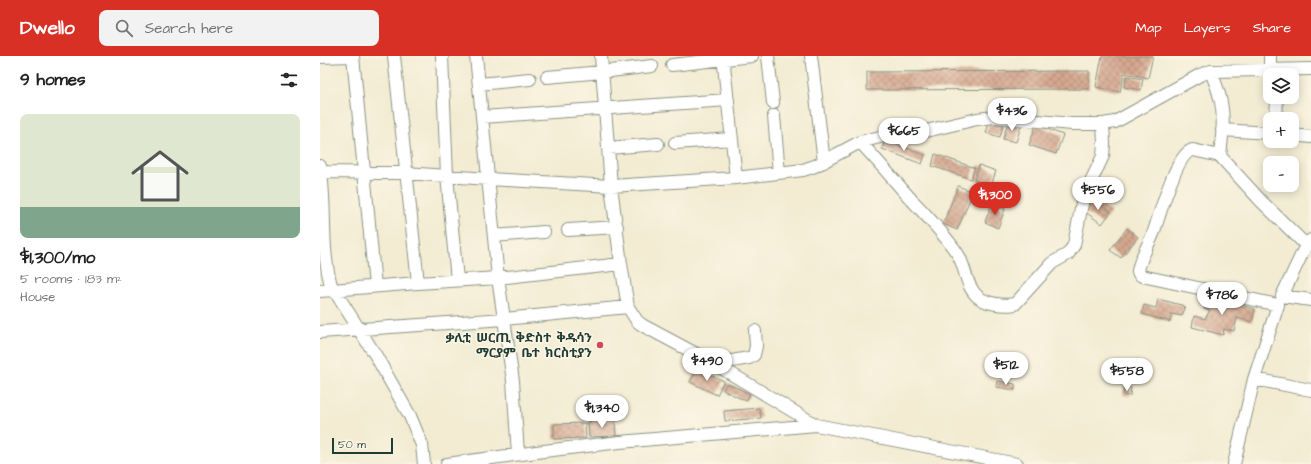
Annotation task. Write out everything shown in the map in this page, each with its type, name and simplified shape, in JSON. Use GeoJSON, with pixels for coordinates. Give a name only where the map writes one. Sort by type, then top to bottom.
{"type":"FeatureCollection","features":[{"type":"Feature","properties":{"kind":"street"},"geometry":{"type":"LineString","coordinates":[[320,57],[350,56]]}},
{"type":"Feature","properties":{"kind":"street"},"geometry":{"type":"LineString","coordinates":[[353,56],[375,286]]}},
{"type":"Feature","properties":{"kind":"street"},"geometry":{"type":"LineString","coordinates":[[394,56],[418,283]]}},
{"type":"Feature","properties":{"kind":"street"},"geometry":{"type":"LineString","coordinates":[[442,56],[447,176],[457,280]]}},
{"type":"Feature","properties":{"kind":"street"},"geometry":{"type":"LineString","coordinates":[[476,56],[498,278],[513,381],[518,454]]}},
{"type":"Feature","properties":{"kind":"street"},"geometry":{"type":"LineString","coordinates":[[601,56],[611,186],[621,264],[628,307],[636,321],[715,364],[816,425]]}},
{"type":"Feature","properties":{"kind":"street"},"geometry":{"type":"LineString","coordinates":[[672,65],[723,58],[752,56]]}},
{"type":"Feature","properties":{"kind":"street"},"geometry":{"type":"LineString","coordinates":[[768,56],[773,103]]}},
{"type":"Feature","properties":{"kind":"street"},"geometry":{"type":"LineString","coordinates":[[811,56],[824,162]]}},
{"type":"Feature","properties":{"kind":"street"},"geometry":{"type":"LineString","coordinates":[[1270,56],[1274,68]]}},
{"type":"Feature","properties":{"kind":"street"},"geometry":{"type":"LineString","coordinates":[[723,58],[736,178]]}},
{"type":"Feature","properties":{"kind":"street"},"geometry":{"type":"LineString","coordinates":[[548,77],[652,66]]}},
{"type":"Feature","properties":{"kind":"street"},"geometry":{"type":"LineString","coordinates":[[1299,70],[1311,69]]}},
{"type":"Feature","properties":{"kind":"street"},"geometry":{"type":"LineString","coordinates":[[424,464],[422,445],[410,416],[376,356],[333,291],[327,273],[320,169],[611,186],[736,178],[803,170],[824,162],[860,142],[884,136],[926,131],[977,119],[994,117],[1072,124],[1102,124],[1115,122],[1200,75],[1211,71],[1263,72]]}},
{"type":"Feature","properties":{"kind":"street"},"geometry":{"type":"LineString","coordinates":[[1211,71],[1220,99],[1222,130],[1220,156]]}},
{"type":"Feature","properties":{"kind":"street"},"geometry":{"type":"LineString","coordinates":[[479,84],[530,79]]}},
{"type":"Feature","properties":{"kind":"street"},"geometry":{"type":"LineString","coordinates":[[482,117],[728,100]]}},
{"type":"Feature","properties":{"kind":"street"},"geometry":{"type":"LineString","coordinates":[[774,116],[780,173]]}},
{"type":"Feature","properties":{"kind":"street"},"geometry":{"type":"LineString","coordinates":[[860,142],[939,228],[962,261],[970,288],[978,297],[985,301],[1010,305],[1015,304],[1052,263],[1068,254],[1074,245],[1083,198],[1103,156],[1104,144],[1102,124]]}},
{"type":"Feature","properties":{"kind":"street"},"geometry":{"type":"LineString","coordinates":[[1222,130],[1263,133]]}},
{"type":"Feature","properties":{"kind":"street"},"geometry":{"type":"LineString","coordinates":[[1299,136],[1311,137]]}},
{"type":"Feature","properties":{"kind":"street"},"geometry":{"type":"LineString","coordinates":[[675,143],[732,139]]}},
{"type":"Feature","properties":{"kind":"street"},"geometry":{"type":"LineString","coordinates":[[608,148],[658,144]]}},
{"type":"Feature","properties":{"kind":"street"},"geometry":{"type":"LineString","coordinates":[[1234,464],[1254,379],[1280,300],[1308,242],[1261,201],[1220,156],[1190,150],[1186,154],[1172,179],[1153,233],[1138,267],[1139,274],[1142,276],[1280,300],[1311,300]]}},
{"type":"Feature","properties":{"kind":"street"},"geometry":{"type":"LineString","coordinates":[[568,230],[617,227]]}},
{"type":"Feature","properties":{"kind":"street"},"geometry":{"type":"LineString","coordinates":[[494,236],[544,232]]}},
{"type":"Feature","properties":{"kind":"street"},"geometry":{"type":"LineString","coordinates":[[320,291],[498,278],[621,264]]}},
{"type":"Feature","properties":{"kind":"street"},"geometry":{"type":"LineString","coordinates":[[320,332],[504,319],[628,307]]}},
{"type":"Feature","properties":{"kind":"street"},"geometry":{"type":"LineString","coordinates":[[715,364],[749,358],[754,355],[756,346],[754,331]]}},
{"type":"Feature","properties":{"kind":"street"},"geometry":{"type":"LineString","coordinates":[[1254,379],[1311,390]]}},
{"type":"Feature","properties":{"kind":"street"},"geometry":{"type":"LineString","coordinates":[[447,464],[484,462],[518,454],[620,442],[816,425],[1017,464]]}},
{"type":"Feature","properties":{"kind":"building"},"geometry":{"type":"Polygon","coordinates":[[[1102,56],[1153,56],[1148,78],[1124,73],[1120,92],[1096,87],[1102,56]]]}},
{"type":"Feature","properties":{"kind":"building"},"geometry":{"type":"Polygon","coordinates":[[[1089,71],[1089,89],[867,90],[867,72],[1089,71]]]}},
{"type":"Feature","properties":{"kind":"building"},"geometry":{"type":"Polygon","coordinates":[[[1126,76],[1143,79],[1141,90],[1124,87],[1126,76]]]}},
{"type":"Feature","properties":{"kind":"building"},"geometry":{"type":"Polygon","coordinates":[[[990,119],[1004,123],[1000,137],[986,133],[990,119]]]}},
{"type":"Feature","properties":{"kind":"building"},"geometry":{"type":"Polygon","coordinates":[[[1008,122],[1021,126],[1016,142],[1003,139],[1008,122]]]}},
{"type":"Feature","properties":{"kind":"building"},"geometry":{"type":"Polygon","coordinates":[[[1036,125],[1063,135],[1056,154],[1029,145],[1036,125]]]}},
{"type":"Feature","properties":{"kind":"building"},"geometry":{"type":"Polygon","coordinates":[[[885,140],[925,155],[922,164],[882,149],[885,140]]]}},
{"type":"Feature","properties":{"kind":"building"},"geometry":{"type":"Polygon","coordinates":[[[935,154],[975,168],[971,179],[932,166],[935,154]]]}},
{"type":"Feature","properties":{"kind":"building"},"geometry":{"type":"Polygon","coordinates":[[[979,165],[996,171],[991,186],[974,180],[979,165]]]}},
{"type":"Feature","properties":{"kind":"building"},"geometry":{"type":"Polygon","coordinates":[[[958,186],[973,192],[957,230],[943,224],[958,186]]]}},
{"type":"Feature","properties":{"kind":"building"},"geometry":{"type":"Polygon","coordinates":[[[1094,199],[1111,212],[1102,224],[1084,211],[1094,199]]]}},
{"type":"Feature","properties":{"kind":"building"},"geometry":{"type":"Polygon","coordinates":[[[992,203],[1005,209],[998,228],[985,222],[992,203]]]}},
{"type":"Feature","properties":{"kind":"building"},"geometry":{"type":"Polygon","coordinates":[[[1127,228],[1138,237],[1121,258],[1110,250],[1127,228]]]}},
{"type":"Feature","properties":{"kind":"building"},"geometry":{"type":"Polygon","coordinates":[[[1208,296],[1255,309],[1252,322],[1237,318],[1234,331],[1224,329],[1223,335],[1192,327],[1194,316],[1205,319],[1210,310],[1204,309],[1208,296]]]}},
{"type":"Feature","properties":{"kind":"building"},"geometry":{"type":"Polygon","coordinates":[[[1158,299],[1185,306],[1182,316],[1172,314],[1170,322],[1142,314],[1144,305],[1156,308],[1158,299]]]}},
{"type":"Feature","properties":{"kind":"building"},"geometry":{"type":"Polygon","coordinates":[[[697,369],[724,381],[717,395],[690,382],[697,369]]]}},
{"type":"Feature","properties":{"kind":"building"},"geometry":{"type":"Polygon","coordinates":[[[997,381],[1015,384],[1015,390],[996,387],[997,381]]]}},
{"type":"Feature","properties":{"kind":"building"},"geometry":{"type":"Polygon","coordinates":[[[727,383],[750,394],[746,401],[723,390],[727,383]]]}},
{"type":"Feature","properties":{"kind":"building"},"geometry":{"type":"Polygon","coordinates":[[[1124,387],[1131,388],[1130,396],[1123,395],[1124,387]]]}},
{"type":"Feature","properties":{"kind":"building"},"geometry":{"type":"Polygon","coordinates":[[[759,408],[761,418],[725,421],[724,411],[759,408]]]}},
{"type":"Feature","properties":{"kind":"building"},"geometry":{"type":"Polygon","coordinates":[[[615,420],[616,436],[589,437],[588,422],[615,420]]]}},
{"type":"Feature","properties":{"kind":"building"},"geometry":{"type":"Polygon","coordinates":[[[585,423],[586,438],[554,439],[554,424],[585,423]]]}},
{"type":"Feature","properties":{"kind":"place","name":"ቃሊቲ ሠርጢ ቅድስተ ቅዱሳን ማርያም ቤተ ክርስቲያን"},"geometry":{"type":"Point","coordinates":[600,345]}}]}
